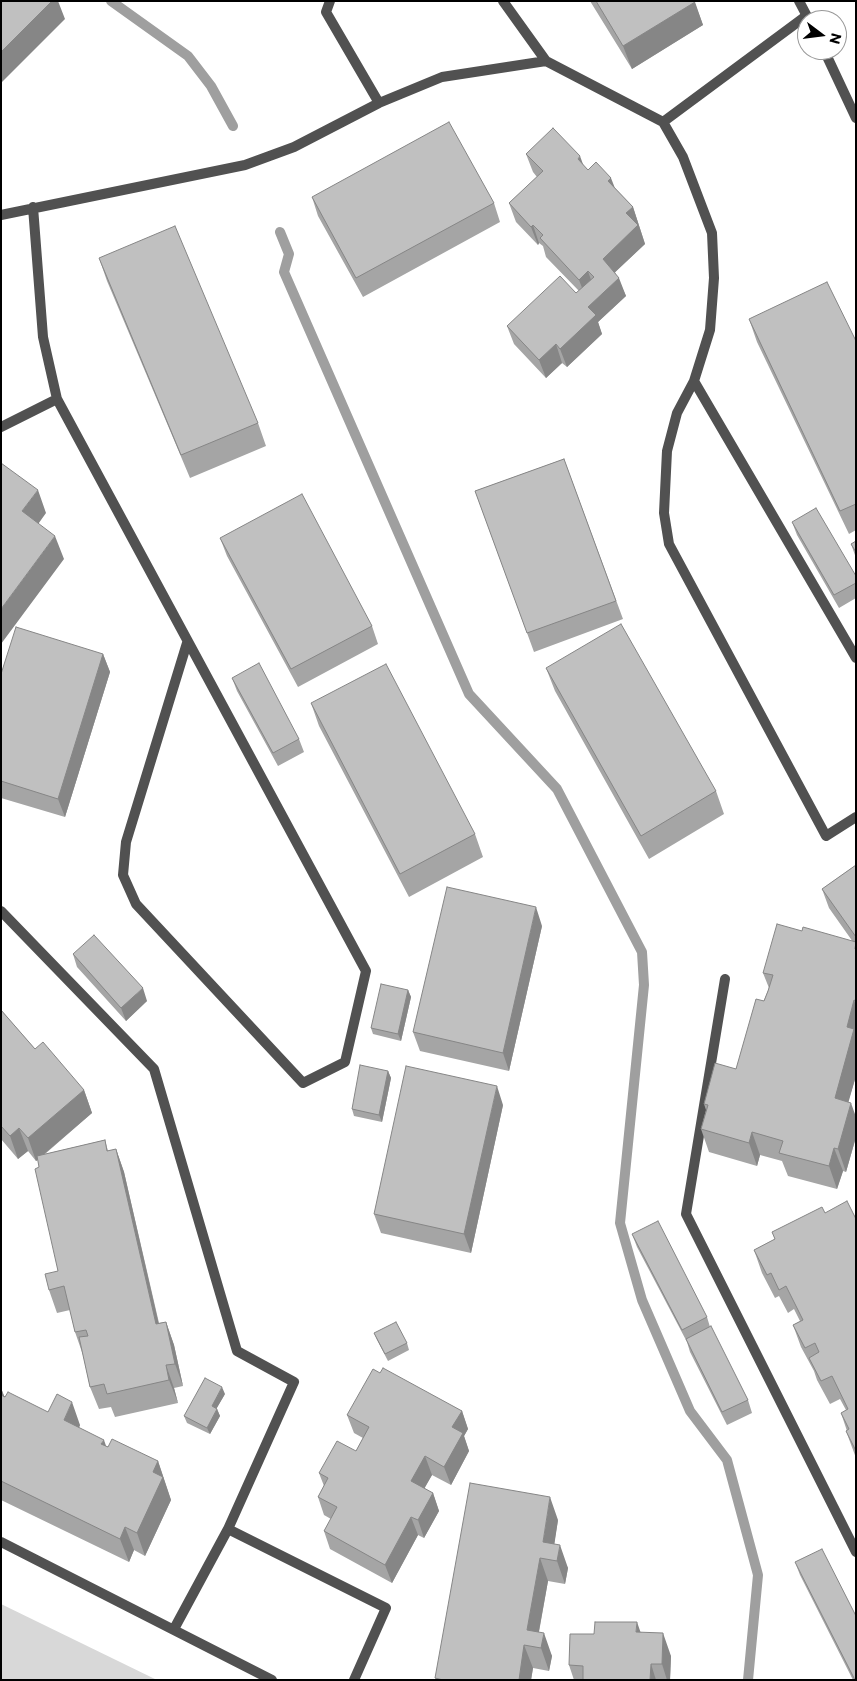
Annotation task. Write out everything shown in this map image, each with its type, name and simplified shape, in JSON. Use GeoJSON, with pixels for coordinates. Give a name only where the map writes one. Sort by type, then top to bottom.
{"type":"FeatureCollection","features":[{"type":"Feature","properties":{"kind":"street"},"geometry":{"type":"LineString","coordinates":[[330,1],[326,12],[379,103]]}},
{"type":"Feature","properties":{"kind":"street"},"geometry":{"type":"LineString","coordinates":[[503,1],[546,61],[663,122],[683,157],[712,232],[714,278],[710,330],[694,382],[677,413],[667,450],[664,513],[670,544],[826,836],[856,817]]}},
{"type":"Feature","properties":{"kind":"street"},"geometry":{"type":"LineString","coordinates":[[663,122],[797,25]]}},
{"type":"Feature","properties":{"kind":"street"},"geometry":{"type":"LineString","coordinates":[[829,60],[856,118]]}},
{"type":"Feature","properties":{"kind":"street"},"geometry":{"type":"LineString","coordinates":[[1,214],[244,165],[294,147],[379,103],[442,77],[546,61]]}},
{"type":"Feature","properties":{"kind":"street"},"geometry":{"type":"LineString","coordinates":[[33,207],[43,337],[58,398],[366,971],[345,1062],[303,1083],[136,904],[123,875],[126,842],[188,642]]}},
{"type":"Feature","properties":{"kind":"street"},"geometry":{"type":"LineString","coordinates":[[694,382],[856,658]]}},
{"type":"Feature","properties":{"kind":"street"},"geometry":{"type":"LineString","coordinates":[[1,427],[58,398]]}},
{"type":"Feature","properties":{"kind":"street"},"geometry":{"type":"LineString","coordinates":[[1,911],[154,1069],[237,1350],[294,1382],[228,1529],[174,1630]]}},
{"type":"Feature","properties":{"kind":"street"},"geometry":{"type":"LineString","coordinates":[[725,979],[686,1214],[852,1533],[856,1552]]}},
{"type":"Feature","properties":{"kind":"street"},"geometry":{"type":"LineString","coordinates":[[228,1529],[386,1608],[354,1680]]}},
{"type":"Feature","properties":{"kind":"street"},"geometry":{"type":"LineString","coordinates":[[1,1542],[272,1680]]}},
{"type":"Feature","properties":{"kind":"shaded area"},"geometry":{"type":"Polygon","coordinates":[[[1,1604],[157,1680],[1,1680],[1,1604]]]}},
{"type":"Feature","properties":{"kind":"building"},"geometry":{"type":"Polygon","coordinates":[[[1,1],[52,1],[1,52],[1,1]]]}},
{"type":"Feature","properties":{"kind":"building"},"geometry":{"type":"Polygon","coordinates":[[[596,1],[694,1],[695,2],[623,46],[596,1]]]}},
{"type":"Feature","properties":{"kind":"building"},"geometry":{"type":"Polygon","coordinates":[[[449,122],[494,203],[356,278],[312,197],[449,122]]]}},
{"type":"Feature","properties":{"kind":"building"},"geometry":{"type":"Polygon","coordinates":[[[553,128],[580,156],[578,159],[588,170],[596,162],[611,178],[608,181],[633,207],[626,213],[638,225],[603,259],[619,278],[588,307],[596,315],[560,349],[556,344],[539,360],[507,326],[560,276],[576,293],[594,277],[588,271],[579,280],[540,238],[543,235],[533,225],[531,227],[509,203],[543,171],[526,154],[553,128]]]}},
{"type":"Feature","properties":{"kind":"building"},"geometry":{"type":"Polygon","coordinates":[[[175,226],[258,423],[181,455],[99,258],[175,226]]]}},
{"type":"Feature","properties":{"kind":"building"},"geometry":{"type":"Polygon","coordinates":[[[827,282],[856,341],[856,504],[840,511],[749,319],[827,282]]]}},
{"type":"Feature","properties":{"kind":"building"},"geometry":{"type":"Polygon","coordinates":[[[564,459],[616,601],[527,633],[475,491],[564,459]]]}},
{"type":"Feature","properties":{"kind":"building"},"geometry":{"type":"Polygon","coordinates":[[[1,463],[38,490],[22,511],[55,536],[1,609],[1,463]]]}},
{"type":"Feature","properties":{"kind":"building"},"geometry":{"type":"Polygon","coordinates":[[[302,494],[372,626],[291,669],[220,538],[302,494]]]}},
{"type":"Feature","properties":{"kind":"building"},"geometry":{"type":"Polygon","coordinates":[[[816,508],[856,576],[856,583],[834,595],[792,522],[816,508]]]}},
{"type":"Feature","properties":{"kind":"building"},"geometry":{"type":"Polygon","coordinates":[[[856,541],[856,552],[851,544],[856,541]]]}},
{"type":"Feature","properties":{"kind":"building"},"geometry":{"type":"Polygon","coordinates":[[[621,624],[716,791],[641,836],[546,668],[621,624]]]}},
{"type":"Feature","properties":{"kind":"building"},"geometry":{"type":"Polygon","coordinates":[[[16,627],[103,654],[58,799],[1,781],[1,674],[16,627]]]}},
{"type":"Feature","properties":{"kind":"building"},"geometry":{"type":"Polygon","coordinates":[[[259,663],[299,739],[273,753],[232,678],[259,663]]]}},
{"type":"Feature","properties":{"kind":"building"},"geometry":{"type":"Polygon","coordinates":[[[386,664],[475,834],[400,874],[311,703],[386,664]]]}},
{"type":"Feature","properties":{"kind":"building"},"geometry":{"type":"Polygon","coordinates":[[[856,865],[856,937],[822,889],[856,865]]]}},
{"type":"Feature","properties":{"kind":"building"},"geometry":{"type":"Polygon","coordinates":[[[447,887],[536,907],[503,1053],[413,1032],[447,887]]]}},
{"type":"Feature","properties":{"kind":"building"},"geometry":{"type":"Polygon","coordinates":[[[777,924],[802,931],[803,927],[856,942],[856,1001],[854,1000],[847,1027],[854,1029],[835,1098],[851,1103],[838,1149],[834,1148],[829,1166],[779,1153],[783,1141],[752,1132],[749,1143],[701,1129],[708,1105],[704,1104],[715,1063],[736,1069],[756,999],[764,1001],[768,991],[773,975],[763,973],[777,924]]]}},
{"type":"Feature","properties":{"kind":"building"},"geometry":{"type":"Polygon","coordinates":[[[94,935],[143,988],[121,1008],[73,954],[94,935]]]}},
{"type":"Feature","properties":{"kind":"building"},"geometry":{"type":"Polygon","coordinates":[[[381,984],[408,990],[398,1034],[371,1028],[381,984]]]}},
{"type":"Feature","properties":{"kind":"building"},"geometry":{"type":"Polygon","coordinates":[[[1,1010],[35,1049],[43,1042],[84,1090],[28,1138],[19,1128],[10,1136],[1,1126],[1,1010]]]}},
{"type":"Feature","properties":{"kind":"building"},"geometry":{"type":"Polygon","coordinates":[[[360,1065],[388,1071],[379,1115],[352,1109],[360,1065]]]}},
{"type":"Feature","properties":{"kind":"building"},"geometry":{"type":"Polygon","coordinates":[[[406,1066],[497,1086],[464,1234],[374,1214],[406,1066]]]}},
{"type":"Feature","properties":{"kind":"building"},"geometry":{"type":"Polygon","coordinates":[[[105,1140],[107,1151],[116,1149],[156,1324],[166,1322],[175,1364],[166,1365],[169,1380],[107,1394],[104,1384],[90,1387],[79,1337],[88,1336],[86,1330],[75,1332],[64,1286],[49,1290],[45,1274],[58,1271],[35,1169],[39,1167],[37,1156],[105,1140]]]}},
{"type":"Feature","properties":{"kind":"building"},"geometry":{"type":"Polygon","coordinates":[[[847,1201],[856,1219],[856,1451],[846,1431],[849,1429],[841,1413],[848,1409],[832,1376],[821,1381],[809,1358],[819,1352],[815,1343],[805,1348],[793,1325],[803,1320],[786,1286],[779,1290],[771,1273],[767,1275],[754,1250],[775,1239],[772,1232],[822,1207],[825,1213],[847,1201]]]}},
{"type":"Feature","properties":{"kind":"building"},"geometry":{"type":"Polygon","coordinates":[[[658,1221],[707,1317],[682,1330],[632,1234],[658,1221]]]}},
{"type":"Feature","properties":{"kind":"building"},"geometry":{"type":"Polygon","coordinates":[[[396,1322],[407,1343],[385,1354],[374,1333],[396,1322]]]}},
{"type":"Feature","properties":{"kind":"building"},"geometry":{"type":"Polygon","coordinates":[[[711,1326],[748,1400],[722,1412],[686,1339],[711,1326]]]}},
{"type":"Feature","properties":{"kind":"building"},"geometry":{"type":"Polygon","coordinates":[[[383,1368],[462,1411],[452,1427],[463,1433],[444,1467],[425,1456],[411,1481],[433,1493],[418,1520],[411,1517],[385,1565],[324,1531],[337,1507],[318,1497],[328,1478],[319,1473],[337,1441],[356,1451],[369,1427],[347,1415],[373,1369],[380,1373],[383,1368]]]}},
{"type":"Feature","properties":{"kind":"building"},"geometry":{"type":"Polygon","coordinates":[[[205,1378],[222,1387],[212,1406],[217,1409],[207,1428],[184,1416],[205,1378]]]}},
{"type":"Feature","properties":{"kind":"building"},"geometry":{"type":"Polygon","coordinates":[[[8,1392],[48,1412],[57,1394],[72,1402],[64,1420],[104,1440],[101,1444],[108,1447],[112,1439],[158,1461],[153,1472],[163,1477],[137,1533],[125,1527],[120,1539],[1,1481],[1,1395],[5,1397],[8,1392]]]}},
{"type":"Feature","properties":{"kind":"building"},"geometry":{"type":"Polygon","coordinates":[[[470,1483],[550,1497],[543,1542],[560,1545],[557,1561],[540,1558],[527,1630],[544,1633],[541,1648],[524,1645],[519,1680],[443,1680],[435,1678],[470,1483]]]}},
{"type":"Feature","properties":{"kind":"building"},"geometry":{"type":"Polygon","coordinates":[[[822,1549],[856,1616],[856,1680],[795,1562],[822,1549]]]}},
{"type":"Feature","properties":{"kind":"building"},"geometry":{"type":"Polygon","coordinates":[[[595,1622],[637,1622],[636,1632],[663,1633],[662,1664],[651,1664],[650,1680],[583,1680],[583,1666],[569,1665],[570,1634],[594,1634],[595,1622]]]}},
{"type":"Feature","properties":{"kind":"waterway"},"geometry":{"type":"LineString","coordinates":[[111,1],[188,56],[211,86],[233,126]]}},
{"type":"Feature","properties":{"kind":"waterway"},"geometry":{"type":"LineString","coordinates":[[280,232],[289,254],[284,272],[469,694],[557,789],[642,952],[644,985],[620,1223],[642,1300],[690,1411],[727,1460],[758,1575],[748,1680]]}}]}
